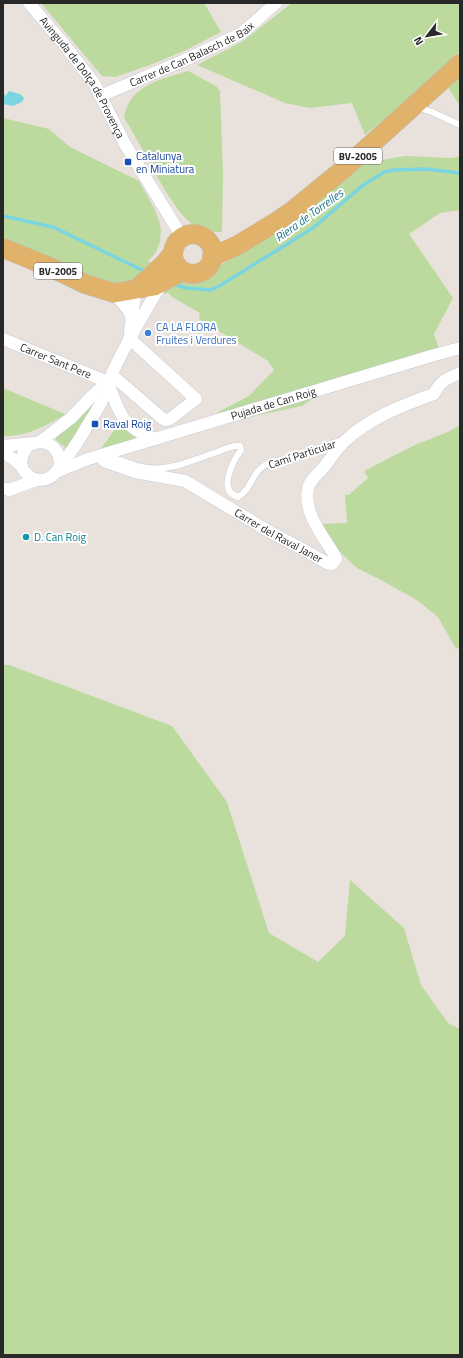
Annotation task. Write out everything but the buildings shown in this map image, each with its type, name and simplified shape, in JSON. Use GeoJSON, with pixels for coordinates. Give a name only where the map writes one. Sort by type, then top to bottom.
{"type":"FeatureCollection","features":[{"type":"Feature","properties":{"kind":"main road","name":"BV-2005"},"geometry":{"type":"LineString","coordinates":[[3,248],[52,268],[85,284],[114,293],[154,286],[182,271],[191,273],[199,272],[209,264],[212,257],[238,246],[276,222],[316,192],[415,106],[460,64]]}},
{"type":"Feature","properties":{"kind":"main road","name":"BV-2005"},"geometry":{"type":"LineString","coordinates":[[182,236],[193,234],[212,240],[249,238]]}},
{"type":"Feature","properties":{"kind":"main road"},"geometry":{"type":"LineString","coordinates":[[136,289],[165,263],[173,253],[176,243],[182,236]]}},
{"type":"Feature","properties":{"kind":"main road"},"geometry":{"type":"LineString","coordinates":[[206,239],[211,247],[212,257]]}},
{"type":"Feature","properties":{"kind":"main road"},"geometry":{"type":"LineString","coordinates":[[173,253],[176,265],[182,271]]}},
{"type":"Feature","properties":{"kind":"street","name":"Avinguda de Dolça de Provença"},"geometry":{"type":"LineString","coordinates":[[29,3],[87,72],[125,144],[182,236]]}},
{"type":"Feature","properties":{"kind":"street","name":"Carrer de Can Balasch de Baix"},"geometry":{"type":"LineString","coordinates":[[100,96],[242,34],[276,3]]}},
{"type":"Feature","properties":{"kind":"street"},"geometry":{"type":"LineString","coordinates":[[5,491],[36,480],[47,479],[58,470],[70,455],[101,402],[129,338],[164,281]]}},
{"type":"Feature","properties":{"kind":"street"},"geometry":{"type":"LineString","coordinates":[[129,338],[136,289]]}},
{"type":"Feature","properties":{"kind":"street"},"geometry":{"type":"LineString","coordinates":[[114,293],[126,307],[132,319]]}},
{"type":"Feature","properties":{"kind":"street","name":"Carrer Sant Pere"},"geometry":{"type":"LineString","coordinates":[[3,339],[110,379],[163,419],[170,419],[196,399],[129,338]]}},
{"type":"Feature","properties":{"kind":"street","name":"Pujada de Can Roig"},"geometry":{"type":"LineString","coordinates":[[58,470],[88,459],[460,348]]}},
{"type":"Feature","properties":{"kind":"street","name":"Carrer del Raval Janer"},"geometry":{"type":"LineString","coordinates":[[102,455],[104,461],[135,472],[185,481],[270,532],[330,565],[334,563],[336,559],[317,529],[312,516],[308,503],[309,485],[344,441],[370,422],[411,402],[434,394],[441,383],[460,373]]}},
{"type":"Feature","properties":{"kind":"street"},"geometry":{"type":"LineString","coordinates":[[110,379],[115,404],[122,417],[143,435],[156,439]]}},
{"type":"Feature","properties":{"kind":"street"},"geometry":{"type":"LineString","coordinates":[[5,491],[16,482],[22,468],[22,457],[27,447],[67,422],[110,379]]}},
{"type":"Feature","properties":{"kind":"street"},"geometry":{"type":"LineString","coordinates":[[3,446],[37,442],[49,444],[57,451],[59,457],[58,470]]}},
{"type":"Feature","properties":{"kind":"street","name":"Pujada de Can Roig"},"geometry":{"type":"LineString","coordinates":[[57,451],[88,459]]}},
{"type":"Feature","properties":{"kind":"street"},"geometry":{"type":"LineString","coordinates":[[3,452],[16,461],[25,473],[36,480]]}},
{"type":"Feature","properties":{"kind":"lane"},"geometry":{"type":"LineString","coordinates":[[415,106],[460,125]]}},
{"type":"Feature","properties":{"kind":"lane","name":"Camí Particular"},"geometry":{"type":"LineString","coordinates":[[102,455],[147,468],[160,468],[188,462],[226,450],[235,445],[240,446],[241,450],[228,480],[228,487],[231,493],[238,497],[245,493],[256,473],[265,465],[278,460],[295,458],[335,442],[344,441]]}},
{"type":"Feature","properties":{"kind":"green space"},"geometry":{"type":"Polygon","coordinates":[[[41,3],[204,3],[221,32],[186,50],[150,65],[115,77],[102,76],[41,3]]]}},
{"type":"Feature","properties":{"kind":"green space"},"geometry":{"type":"Polygon","coordinates":[[[292,3],[460,3],[460,52],[411,97],[365,135],[352,103],[309,108],[285,103],[197,65],[243,41],[292,3]]]}},
{"type":"Feature","properties":{"kind":"green space"},"geometry":{"type":"Polygon","coordinates":[[[188,71],[216,86],[220,91],[223,174],[222,232],[200,229],[179,211],[124,118],[127,107],[133,98],[148,85],[167,77],[188,71]]]}},
{"type":"Feature","properties":{"kind":"green space"},"geometry":{"type":"Polygon","coordinates":[[[460,76],[460,106],[448,87],[460,76]]]}},
{"type":"Feature","properties":{"kind":"green space"},"geometry":{"type":"Polygon","coordinates":[[[3,118],[49,129],[70,147],[139,181],[154,208],[161,230],[160,242],[156,252],[148,261],[180,280],[193,282],[272,234],[364,163],[405,156],[452,158],[460,156],[460,210],[440,213],[409,234],[453,298],[434,334],[441,355],[316,396],[302,406],[216,424],[218,412],[249,396],[274,370],[268,361],[199,319],[200,313],[172,297],[169,293],[112,301],[3,258],[3,118]]]}},
{"type":"Feature","properties":{"kind":"green space"},"geometry":{"type":"Polygon","coordinates":[[[3,388],[65,414],[51,423],[28,433],[3,436],[3,388]]]}},
{"type":"Feature","properties":{"kind":"green space"},"geometry":{"type":"Polygon","coordinates":[[[101,397],[69,449],[56,440],[56,437],[86,408],[101,397]]]}},
{"type":"Feature","properties":{"kind":"green space"},"geometry":{"type":"Polygon","coordinates":[[[121,421],[137,437],[136,439],[100,450],[121,421]]]}},
{"type":"Feature","properties":{"kind":"green space"},"geometry":{"type":"Polygon","coordinates":[[[460,425],[460,647],[456,649],[438,617],[417,600],[357,568],[339,551],[320,524],[347,523],[345,495],[349,495],[368,478],[364,471],[415,445],[448,432],[460,425]]]}},
{"type":"Feature","properties":{"kind":"green space"},"geometry":{"type":"Polygon","coordinates":[[[3,665],[9,665],[172,726],[227,802],[269,933],[318,962],[345,936],[350,880],[404,928],[421,985],[448,1023],[460,1029],[460,1355],[3,1355],[3,665]]]}},
{"type":"Feature","properties":{"kind":"water"},"geometry":{"type":"Polygon","coordinates":[[[9,91],[20,94],[24,98],[22,102],[13,106],[3,104],[3,96],[5,94],[5,97],[9,91]]]}},
{"type":"Feature","properties":{"kind":"waterway","name":"Riera de Torrelles"},"geometry":{"type":"LineString","coordinates":[[173,284],[186,288],[211,290],[221,285],[313,228],[362,186],[384,172],[394,170],[425,169],[460,173]]}},
{"type":"Feature","properties":{"kind":"waterway","name":"Riera de Torrelles"},"geometry":{"type":"LineString","coordinates":[[3,216],[53,227],[146,272]]}},
{"type":"Feature","properties":{"kind":"place","name":"Catalunya en Miniatura"},"geometry":{"type":"Point","coordinates":[128,162]}},
{"type":"Feature","properties":{"kind":"place","name":"CA LA FLORA Fruites i Verdures"},"geometry":{"type":"Point","coordinates":[148,333]}},
{"type":"Feature","properties":{"kind":"place","name":"Raval Roig"},"geometry":{"type":"Point","coordinates":[95,424]}},
{"type":"Feature","properties":{"kind":"place","name":"D. Can Roig"},"geometry":{"type":"Point","coordinates":[26,537]}}]}
